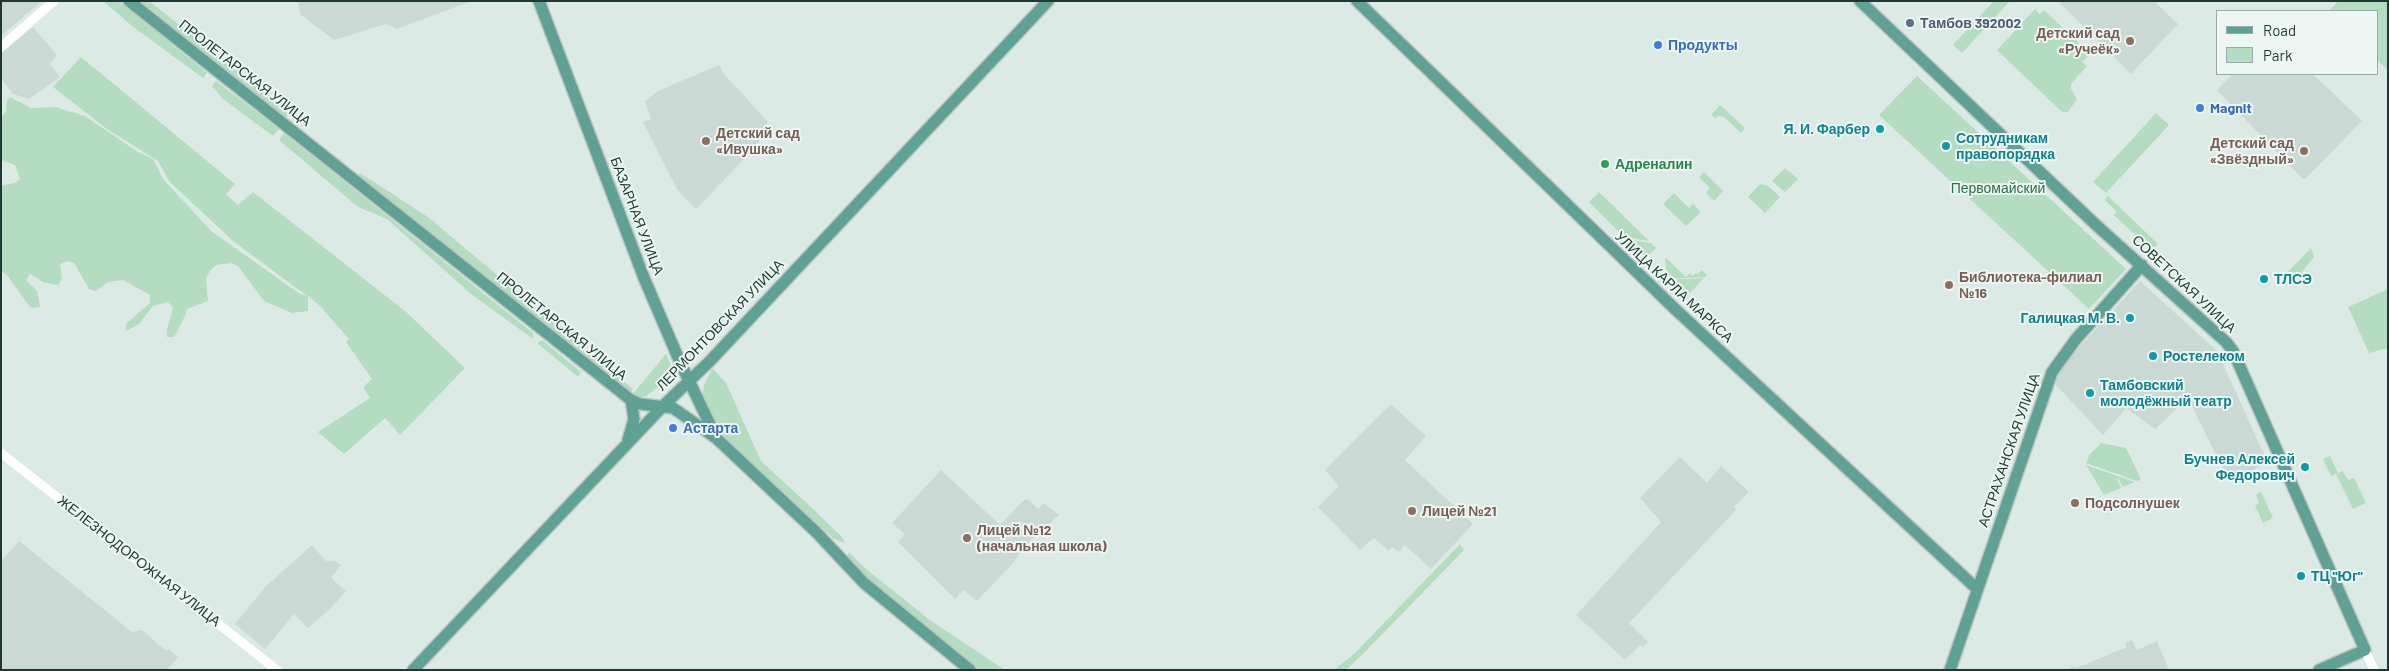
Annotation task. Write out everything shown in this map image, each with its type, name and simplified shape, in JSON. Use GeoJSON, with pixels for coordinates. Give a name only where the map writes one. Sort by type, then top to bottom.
{"type":"FeatureCollection","features":[{"type":"Feature","properties":{"kind":"main road","name":"ПРОЛЕТАРСКАЯ УЛИЦА"},"geometry":{"type":"LineString","coordinates":[[129,1],[631,400],[640,404],[663,406],[683,414],[716,438],[817,533],[864,583],[970,670]]}},
{"type":"Feature","properties":{"kind":"main road","name":"БАЗАРНАЯ УЛИЦА"},"geometry":{"type":"LineString","coordinates":[[539,1],[644,278],[716,438]]}},
{"type":"Feature","properties":{"kind":"main road","name":"ЛЕРМОНТОВСКАЯ УЛИЦА"},"geometry":{"type":"LineString","coordinates":[[417,666],[1048,1]]}},
{"type":"Feature","properties":{"kind":"main road","name":"УЛИЦА КАРЛА МАРКСА"},"geometry":{"type":"LineString","coordinates":[[1357,1],[1668,303],[1976,588]]}},
{"type":"Feature","properties":{"kind":"main road","name":"СОВЕТСКАЯ УЛИЦА"},"geometry":{"type":"LineString","coordinates":[[1860,1],[2095,224],[2142,265],[2233,351],[2365,650]]}},
{"type":"Feature","properties":{"kind":"main road","name":"АСТРАХАНСКАЯ УЛИЦА"},"geometry":{"type":"LineString","coordinates":[[1950,670],[1976,588],[2052,372],[2076,339],[2142,265]]}},
{"type":"Feature","properties":{"kind":"main road"},"geometry":{"type":"LineString","coordinates":[[626,444],[633,425],[631,400]]}},
{"type":"Feature","properties":{"kind":"main road"},"geometry":{"type":"LineString","coordinates":[[2319,670],[2365,650]]}},
{"type":"Feature","properties":{"kind":"street"},"geometry":{"type":"LineString","coordinates":[[1,47],[54,1]]}},
{"type":"Feature","properties":{"kind":"street","name":"ЖЕЛЕЗНОДОРОЖНАЯ УЛИЦА"},"geometry":{"type":"LineString","coordinates":[[1,453],[277,670]]}},
{"type":"Feature","properties":{"kind":"street","name":"СОВЕТСКАЯ УЛИЦА"},"geometry":{"type":"LineString","coordinates":[[2365,650],[2374,670]]}},
{"type":"Feature","properties":{"kind":"shaded area"},"geometry":{"type":"Polygon","coordinates":[[[1,1],[42,1],[1,36],[1,1]]]}},
{"type":"Feature","properties":{"kind":"shaded area"},"geometry":{"type":"Polygon","coordinates":[[[297,1],[472,1],[397,29],[386,24],[334,40],[301,15],[297,1]]]}},
{"type":"Feature","properties":{"kind":"shaded area","name":"Детский сад «Ручеёк»"},"geometry":{"type":"Polygon","coordinates":[[[2058,1],[2154,1],[2178,24],[2131,74],[2058,1]]]}},
{"type":"Feature","properties":{"kind":"shaded area"},"geometry":{"type":"Polygon","coordinates":[[[33,27],[57,55],[50,64],[60,77],[29,99],[13,94],[1,78],[1,54],[33,27]]]}},
{"type":"Feature","properties":{"kind":"shaded area","name":"Детский сад «Ивушка»"},"geometry":{"type":"Polygon","coordinates":[[[719,65],[724,74],[768,122],[766,124],[770,128],[748,155],[696,209],[678,191],[643,122],[651,119],[645,101],[658,91],[719,65]]]}},
{"type":"Feature","properties":{"kind":"shaded area","name":"Детский сад «Звёздный»"},"geometry":{"type":"Polygon","coordinates":[[[2232,75],[2314,75],[2362,121],[2304,180],[2217,90],[2232,75]]]}},
{"type":"Feature","properties":{"kind":"shaded area"},"geometry":{"type":"Polygon","coordinates":[[[2140,281],[2217,351],[2268,463],[2229,481],[2188,398],[2155,429],[2126,408],[2103,435],[2054,383],[2059,369],[2140,281]]]}},
{"type":"Feature","properties":{"kind":"shaded area"},"geometry":{"type":"Polygon","coordinates":[[[1391,404],[1426,436],[1405,460],[1473,524],[1431,569],[1405,545],[1398,552],[1393,547],[1389,551],[1374,538],[1360,550],[1318,507],[1339,486],[1325,470],[1391,404]]]}},
{"type":"Feature","properties":{"kind":"shaded area"},"geometry":{"type":"Polygon","coordinates":[[[1680,457],[1707,483],[1721,466],[1749,492],[1734,507],[1736,510],[1629,623],[1648,642],[1643,647],[1640,645],[1625,660],[1576,615],[1661,522],[1640,498],[1680,457]]]}},
{"type":"Feature","properties":{"kind":"shaded area","name":"Лицей №12 (начальная школа)"},"geometry":{"type":"Polygon","coordinates":[[[941,470],[1000,525],[1025,499],[1029,500],[1038,509],[1044,503],[1059,515],[1025,546],[1012,564],[977,601],[963,590],[955,599],[898,542],[905,534],[892,523],[941,470]]]}},
{"type":"Feature","properties":{"kind":"shaded area"},"geometry":{"type":"Polygon","coordinates":[[[19,541],[132,632],[142,630],[166,651],[168,649],[178,657],[167,670],[1,670],[1,561],[19,541]]]}},
{"type":"Feature","properties":{"kind":"shaded area"},"geometry":{"type":"Polygon","coordinates":[[[312,545],[326,561],[334,561],[341,565],[331,578],[346,591],[330,609],[308,628],[294,614],[265,649],[235,624],[266,586],[312,545]]]}},
{"type":"Feature","properties":{"kind":"shaded area"},"geometry":{"type":"Polygon","coordinates":[[[2132,640],[2137,650],[2157,641],[2169,670],[2066,670],[2074,666],[2076,668],[2127,647],[2125,643],[2132,640]]]}},
{"type":"Feature","properties":{"kind":"green space"},"geometry":{"type":"Polygon","coordinates":[[[103,1],[119,1],[207,73],[203,78],[132,26],[103,1]]]}},
{"type":"Feature","properties":{"kind":"green space"},"geometry":{"type":"Polygon","coordinates":[[[139,1],[149,1],[290,112],[285,119],[139,1]]]}},
{"type":"Feature","properties":{"kind":"green space"},"geometry":{"type":"Polygon","coordinates":[[[1994,1],[2010,1],[1962,53],[1953,45],[1994,1]]]}},
{"type":"Feature","properties":{"kind":"green space"},"geometry":{"type":"Polygon","coordinates":[[[2338,1],[2388,1],[2388,70],[2379,62],[2379,10],[2330,10],[2338,1]]]}},
{"type":"Feature","properties":{"kind":"green space"},"geometry":{"type":"Polygon","coordinates":[[[2035,9],[2040,14],[2044,10],[2090,54],[2082,62],[2087,66],[2071,84],[2071,89],[2077,99],[2068,112],[2062,112],[1997,50],[2035,9]]]}},
{"type":"Feature","properties":{"kind":"green space"},"geometry":{"type":"Polygon","coordinates":[[[81,57],[235,184],[226,194],[238,205],[253,192],[405,311],[465,368],[400,435],[385,418],[344,454],[318,432],[370,398],[363,387],[372,379],[346,342],[349,339],[320,306],[308,296],[308,311],[292,313],[264,301],[238,266],[231,263],[216,265],[210,271],[206,278],[208,301],[187,309],[174,337],[167,337],[173,308],[168,302],[153,306],[139,324],[126,331],[126,324],[150,303],[150,295],[123,280],[108,282],[96,291],[89,289],[74,263],[67,261],[60,264],[62,279],[58,285],[43,282],[30,274],[26,280],[37,291],[40,307],[32,308],[27,303],[7,275],[1,271],[1,186],[14,183],[20,179],[15,165],[1,160],[1,117],[6,112],[7,100],[10,97],[31,108],[55,107],[85,116],[138,152],[153,159],[163,179],[211,231],[300,294],[307,296],[233,241],[169,181],[158,161],[107,129],[53,87],[81,57]]]}},
{"type":"Feature","properties":{"kind":"green space","name":"Первомайский"},"geometry":{"type":"Polygon","coordinates":[[[1917,76],[2126,269],[2089,309],[1879,115],[1917,76]]]}},
{"type":"Feature","properties":{"kind":"green space"},"geometry":{"type":"Polygon","coordinates":[[[216,81],[279,129],[273,136],[223,99],[212,86],[216,81]]]}},
{"type":"Feature","properties":{"kind":"green space"},"geometry":{"type":"Polygon","coordinates":[[[1720,105],[1745,128],[1741,133],[1724,117],[1714,118],[1711,115],[1720,105]]]}},
{"type":"Feature","properties":{"kind":"green space"},"geometry":{"type":"Polygon","coordinates":[[[2156,113],[2169,125],[2106,193],[2093,182],[2156,113]]]}},
{"type":"Feature","properties":{"kind":"green space"},"geometry":{"type":"Polygon","coordinates":[[[284,133],[533,333],[533,339],[471,294],[387,219],[358,207],[279,140],[284,133]]]}},
{"type":"Feature","properties":{"kind":"green space"},"geometry":{"type":"Polygon","coordinates":[[[1785,168],[1798,179],[1785,192],[1772,181],[1785,168]]]}},
{"type":"Feature","properties":{"kind":"green space"},"geometry":{"type":"Polygon","coordinates":[[[1704,172],[1723,191],[1714,201],[1706,193],[1710,188],[1699,177],[1704,172]]]}},
{"type":"Feature","properties":{"kind":"green space"},"geometry":{"type":"Polygon","coordinates":[[[360,173],[428,217],[633,389],[629,393],[357,177],[360,173]]]}},
{"type":"Feature","properties":{"kind":"green space"},"geometry":{"type":"Polygon","coordinates":[[[1760,184],[1768,186],[1780,197],[1765,213],[1748,197],[1760,184]]]}},
{"type":"Feature","properties":{"kind":"green space"},"geometry":{"type":"Polygon","coordinates":[[[1599,192],[1649,241],[1624,237],[1589,202],[1599,192]]]}},
{"type":"Feature","properties":{"kind":"green space"},"geometry":{"type":"Polygon","coordinates":[[[1674,193],[1689,208],[1693,204],[1701,212],[1686,226],[1663,204],[1674,193]]]}},
{"type":"Feature","properties":{"kind":"green space"},"geometry":{"type":"Polygon","coordinates":[[[2108,196],[2158,244],[2152,251],[2114,215],[2117,212],[2105,200],[2108,196]]]}},
{"type":"Feature","properties":{"kind":"green space"},"geometry":{"type":"Polygon","coordinates":[[[1626,239],[1651,243],[1656,248],[1646,258],[1626,239]]]}},
{"type":"Feature","properties":{"kind":"green space"},"geometry":{"type":"Polygon","coordinates":[[[2311,248],[2314,257],[2291,285],[2287,285],[2283,277],[2311,248]]]}},
{"type":"Feature","properties":{"kind":"green space"},"geometry":{"type":"Polygon","coordinates":[[[1665,257],[1686,277],[1690,273],[1692,276],[1696,273],[1698,274],[1702,270],[1707,275],[1705,277],[1667,279],[1665,257]]]}},
{"type":"Feature","properties":{"kind":"green space"},"geometry":{"type":"Polygon","coordinates":[[[1704,278],[1685,298],[1668,280],[1704,278]]]}},
{"type":"Feature","properties":{"kind":"green space"},"geometry":{"type":"Polygon","coordinates":[[[2388,289],[2388,348],[2369,353],[2348,307],[2388,289]]]}},
{"type":"Feature","properties":{"kind":"green space"},"geometry":{"type":"Polygon","coordinates":[[[542,340],[581,372],[578,377],[537,343],[542,340]]]}},
{"type":"Feature","properties":{"kind":"green space"},"geometry":{"type":"Polygon","coordinates":[[[666,354],[672,368],[658,387],[646,396],[639,398],[632,395],[666,354]]]}},
{"type":"Feature","properties":{"kind":"green space"},"geometry":{"type":"Polygon","coordinates":[[[712,368],[726,383],[761,461],[842,537],[845,543],[834,539],[751,465],[714,425],[702,400],[704,385],[712,368]]]}},
{"type":"Feature","properties":{"kind":"green space"},"geometry":{"type":"Polygon","coordinates":[[[2101,443],[2126,448],[2141,479],[2137,481],[2086,463],[2090,454],[2101,443]]]}},
{"type":"Feature","properties":{"kind":"green space"},"geometry":{"type":"Polygon","coordinates":[[[2330,456],[2338,473],[2343,471],[2348,480],[2354,478],[2366,503],[2353,509],[2336,474],[2331,476],[2323,459],[2330,456]]]}},
{"type":"Feature","properties":{"kind":"green space"},"geometry":{"type":"Polygon","coordinates":[[[2086,465],[2135,482],[2123,487],[2118,478],[2121,488],[2104,495],[2086,465]]]}},
{"type":"Feature","properties":{"kind":"green space"},"geometry":{"type":"Polygon","coordinates":[[[2261,492],[2273,518],[2263,523],[2255,506],[2259,503],[2256,495],[2261,492]]]}},
{"type":"Feature","properties":{"kind":"green space"},"geometry":{"type":"Polygon","coordinates":[[[1460,544],[1464,550],[1364,653],[1346,670],[1334,670],[1355,653],[1460,544]]]}},
{"type":"Feature","properties":{"kind":"green space"},"geometry":{"type":"Polygon","coordinates":[[[849,552],[866,569],[931,621],[1005,670],[979,670],[860,575],[847,558],[849,552]]]}},
{"type":"Feature","properties":{"kind":"place","name":"Тамбов 392002"},"geometry":{"type":"Point","coordinates":[1910,23]}},
{"type":"Feature","properties":{"kind":"place","name":"Детский сад «Ручеёк»"},"geometry":{"type":"Point","coordinates":[2130,41]}},
{"type":"Feature","properties":{"kind":"place","name":"Продукты"},"geometry":{"type":"Point","coordinates":[1658,45]}},
{"type":"Feature","properties":{"kind":"place","name":"Magnit"},"geometry":{"type":"Point","coordinates":[2200,108]}},
{"type":"Feature","properties":{"kind":"place","name":"Я. И. Фарбер"},"geometry":{"type":"Point","coordinates":[1880,129]}},
{"type":"Feature","properties":{"kind":"place","name":"Детский сад «Ивушка»"},"geometry":{"type":"Point","coordinates":[706,141]}},
{"type":"Feature","properties":{"kind":"place","name":"Сотрудникам правопорядка"},"geometry":{"type":"Point","coordinates":[1946,146]}},
{"type":"Feature","properties":{"kind":"place","name":"Детский сад «Звёздный»"},"geometry":{"type":"Point","coordinates":[2304,151]}},
{"type":"Feature","properties":{"kind":"place","name":"Адреналин"},"geometry":{"type":"Point","coordinates":[1605,164]}},
{"type":"Feature","properties":{"kind":"place","name":"ТЛСЭ"},"geometry":{"type":"Point","coordinates":[2264,279]}},
{"type":"Feature","properties":{"kind":"place","name":"Библиотека-филиал №16"},"geometry":{"type":"Point","coordinates":[1949,285]}},
{"type":"Feature","properties":{"kind":"place","name":"Галицкая М. В."},"geometry":{"type":"Point","coordinates":[2130,318]}},
{"type":"Feature","properties":{"kind":"place","name":"Ростелеком"},"geometry":{"type":"Point","coordinates":[2153,356]}},
{"type":"Feature","properties":{"kind":"place","name":"Тамбовский молодёжный театр"},"geometry":{"type":"Point","coordinates":[2090,393]}},
{"type":"Feature","properties":{"kind":"place","name":"Астарта"},"geometry":{"type":"Point","coordinates":[673,428]}},
{"type":"Feature","properties":{"kind":"place","name":"Бучнев Алексей Федорович"},"geometry":{"type":"Point","coordinates":[2305,467]}},
{"type":"Feature","properties":{"kind":"place","name":"Подсолнушек"},"geometry":{"type":"Point","coordinates":[2075,503]}},
{"type":"Feature","properties":{"kind":"place","name":"Лицей №21"},"geometry":{"type":"Point","coordinates":[1412,511]}},
{"type":"Feature","properties":{"kind":"place","name":"Лицей №12 (начальная школа)"},"geometry":{"type":"Point","coordinates":[967,538]}},
{"type":"Feature","properties":{"kind":"place","name":"ТЦ \"Юг\""},"geometry":{"type":"Point","coordinates":[2301,576]}}]}
